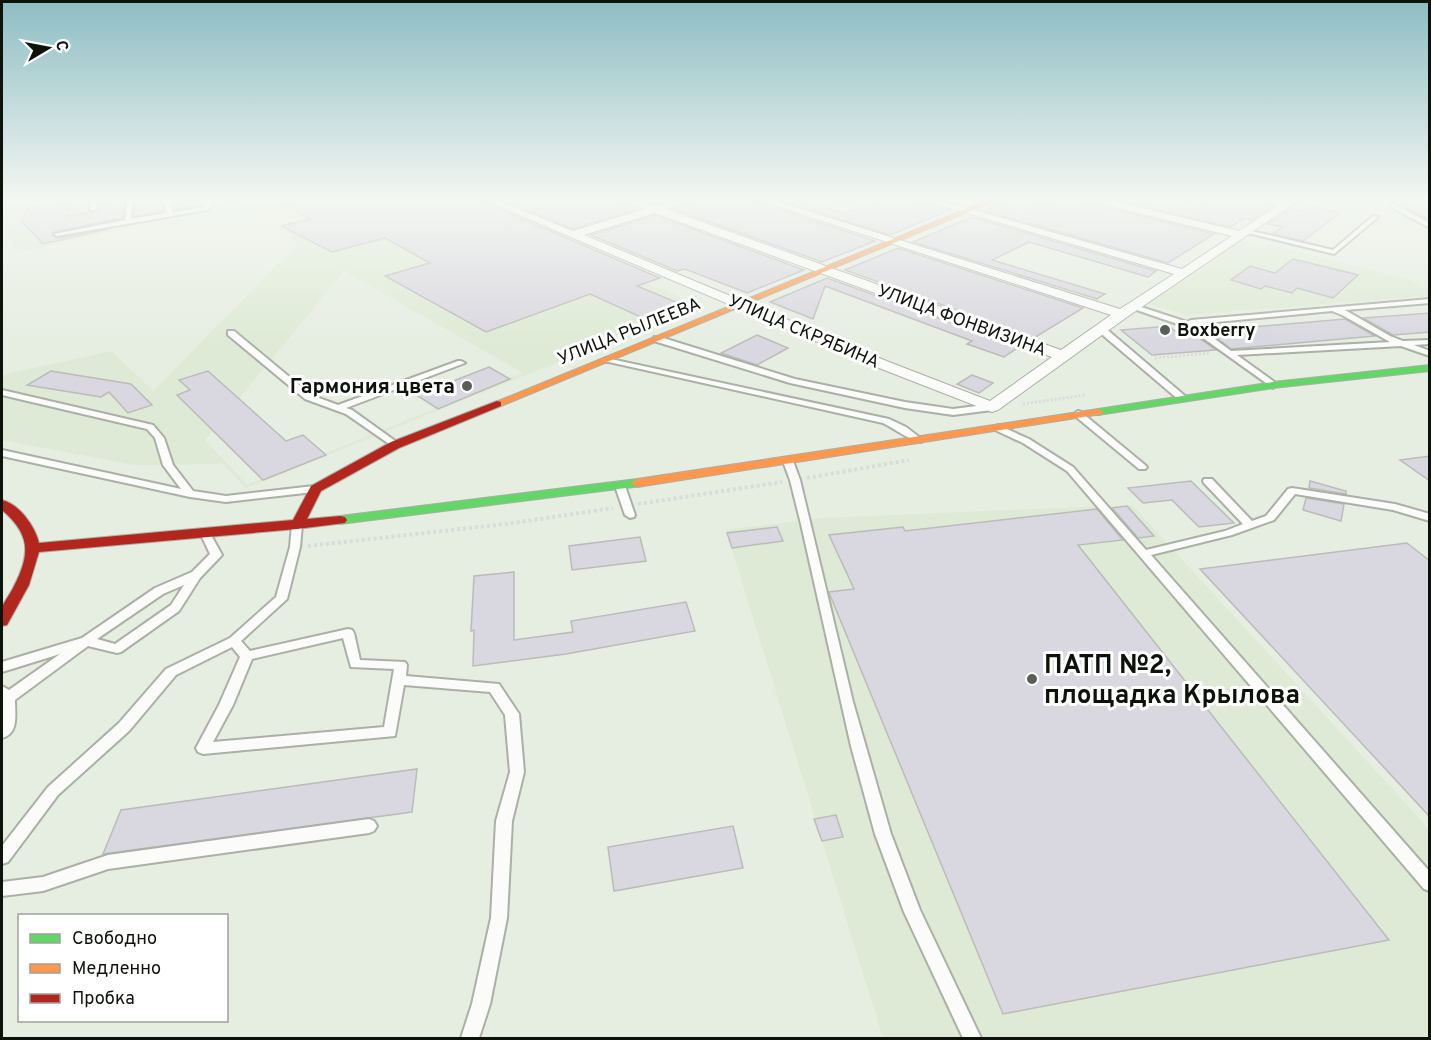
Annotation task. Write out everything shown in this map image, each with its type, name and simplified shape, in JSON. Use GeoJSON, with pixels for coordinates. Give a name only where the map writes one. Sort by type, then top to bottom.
{"type":"FeatureCollection","features":[{"type":"Feature","properties":{"kind":"street","name":"УЛИЦА СКРЯБИНА"},"geometry":{"type":"LineString","coordinates":[[601,247],[884,365],[992,407]]}},
{"type":"Feature","properties":{"kind":"street","name":"УЛИЦА ФОНВИЗИНА"},"geometry":{"type":"LineString","coordinates":[[758,247],[1063,356]]}},
{"type":"Feature","properties":{"kind":"street","name":"УЛИЦА РЫЛЕЕВА"},"geometry":{"type":"LineString","coordinates":[[316,489],[395,445],[608,360],[880,247]]}},
{"type":"Feature","properties":{"kind":"street"},"geometry":{"type":"LineString","coordinates":[[911,247],[1127,311]]}},
{"type":"Feature","properties":{"kind":"street"},"geometry":{"type":"LineString","coordinates":[[1093,247],[1184,273]]}},
{"type":"Feature","properties":{"kind":"street"},"geometry":{"type":"LineString","coordinates":[[992,407],[1101,329],[1224,247]]}},
{"type":"Feature","properties":{"kind":"street"},"geometry":{"type":"LineString","coordinates":[[34,548],[206,535],[620,486],[788,461],[995,426],[1273,385],[1430,368]]}},
{"type":"Feature","properties":{"kind":"street"},"geometry":{"type":"LineString","coordinates":[[297,525],[316,489]]}},
{"type":"Feature","properties":{"kind":"street"},"geometry":{"type":"LineString","coordinates":[[2,504],[25,524],[34,548],[26,578],[2,621]]}},
{"type":"Feature","properties":{"kind":"lane"},"geometry":{"type":"LineString","coordinates":[[1308,247],[1334,252],[1340,247]]}},
{"type":"Feature","properties":{"kind":"lane"},"geometry":{"type":"LineString","coordinates":[[1192,326],[1191,322],[1198,320],[1430,302]]}},
{"type":"Feature","properties":{"kind":"lane"},"geometry":{"type":"LineString","coordinates":[[1333,309],[1345,313],[1387,338],[1430,354]]}},
{"type":"Feature","properties":{"kind":"lane"},"geometry":{"type":"LineString","coordinates":[[1127,311],[1192,326],[1273,385]]}},
{"type":"Feature","properties":{"kind":"lane"},"geometry":{"type":"LineString","coordinates":[[1101,329],[1182,399]]}},
{"type":"Feature","properties":{"kind":"lane"},"geometry":{"type":"LineString","coordinates":[[231,333],[308,397],[349,412],[395,445]]}},
{"type":"Feature","properties":{"kind":"lane"},"geometry":{"type":"LineString","coordinates":[[657,339],[793,381],[905,405],[953,412],[992,407]]}},
{"type":"Feature","properties":{"kind":"lane"},"geometry":{"type":"LineString","coordinates":[[1230,353],[1430,342]]}},
{"type":"Feature","properties":{"kind":"lane"},"geometry":{"type":"LineString","coordinates":[[608,360],[886,421],[903,429],[918,440]]}},
{"type":"Feature","properties":{"kind":"lane"},"geometry":{"type":"LineString","coordinates":[[337,408],[461,363]]}},
{"type":"Feature","properties":{"kind":"lane"},"geometry":{"type":"LineString","coordinates":[[2,393],[150,427],[159,438],[168,465],[190,494]]}},
{"type":"Feature","properties":{"kind":"lane"},"geometry":{"type":"LineString","coordinates":[[1078,414],[1142,467]]}},
{"type":"Feature","properties":{"kind":"lane"},"geometry":{"type":"LineString","coordinates":[[995,426],[1026,441],[1070,469],[1430,884]]}},
{"type":"Feature","properties":{"kind":"lane"},"geometry":{"type":"LineString","coordinates":[[2,453],[226,500],[316,489]]}},
{"type":"Feature","properties":{"kind":"lane"},"geometry":{"type":"LineString","coordinates":[[788,461],[795,480],[846,698],[883,835],[919,926],[972,1038]]}},
{"type":"Feature","properties":{"kind":"lane"},"geometry":{"type":"LineString","coordinates":[[1208,481],[1250,525]]}},
{"type":"Feature","properties":{"kind":"lane"},"geometry":{"type":"LineString","coordinates":[[620,486],[630,515]]}},
{"type":"Feature","properties":{"kind":"lane"},"geometry":{"type":"LineString","coordinates":[[1143,554],[1270,518],[1292,491],[1395,507],[1430,518]]}},
{"type":"Feature","properties":{"kind":"lane"},"geometry":{"type":"LineString","coordinates":[[2,857],[53,791],[124,727],[171,672],[234,641],[281,599],[295,547],[297,525]]}},
{"type":"Feature","properties":{"kind":"lane"},"geometry":{"type":"LineString","coordinates":[[2,667],[86,641],[117,650],[175,608],[196,575],[216,555],[206,535]]}},
{"type":"Feature","properties":{"kind":"lane"},"geometry":{"type":"LineString","coordinates":[[2,734],[9,726],[4,696],[159,591],[196,575]]}},
{"type":"Feature","properties":{"kind":"lane"},"geometry":{"type":"LineString","coordinates":[[348,633],[355,664],[401,665],[390,732],[203,748],[226,705],[247,656],[348,633]]}},
{"type":"Feature","properties":{"kind":"lane"},"geometry":{"type":"LineString","coordinates":[[234,641],[247,656]]}},
{"type":"Feature","properties":{"kind":"lane"},"geometry":{"type":"LineString","coordinates":[[398,680],[494,687],[512,714],[517,772],[504,820],[499,918],[481,1004],[470,1038]]}},
{"type":"Feature","properties":{"kind":"lane"},"geometry":{"type":"LineString","coordinates":[[2,889],[43,884],[108,862],[369,826]]}},
{"type":"Feature","properties":{"kind":"shaded area"},"geometry":{"type":"Polygon","coordinates":[[[13,247],[45,247],[16,253],[13,247]]]}},
{"type":"Feature","properties":{"kind":"shaded area"},"geometry":{"type":"Polygon","coordinates":[[[296,247],[559,247],[699,305],[246,488],[223,464],[135,465],[2,440],[2,375],[112,351],[153,391],[296,247]],[[344,271],[205,440],[247,485],[523,373],[344,271]]]}},
{"type":"Feature","properties":{"kind":"shaded area"},"geometry":{"type":"Polygon","coordinates":[[[1231,247],[1276,247],[1407,279],[1429,290],[1429,296],[1187,315],[1148,304],[1215,260],[1231,247]]]}},
{"type":"Feature","properties":{"kind":"shaded area","name":"ПАТП №2, площадка Крылова"},"geometry":{"type":"Polygon","coordinates":[[[1132,505],[1429,829],[1429,1038],[883,1038],[726,530],[822,518],[1132,505]]]}},
{"type":"Feature","properties":{"kind":"building"},"geometry":{"type":"Polygon","coordinates":[[[321,247],[353,247],[332,252],[321,247]]]}},
{"type":"Feature","properties":{"kind":"building"},"geometry":{"type":"Polygon","coordinates":[[[400,247],[587,247],[660,278],[637,286],[678,303],[643,318],[590,294],[486,332],[385,276],[430,263],[400,247]]]}},
{"type":"Feature","properties":{"kind":"building"},"geometry":{"type":"Polygon","coordinates":[[[619,247],[740,247],[804,270],[747,293],[685,269],[677,271],[619,247]]]}},
{"type":"Feature","properties":{"kind":"building"},"geometry":{"type":"Polygon","coordinates":[[[779,247],[861,247],[822,262],[779,247]]]}},
{"type":"Feature","properties":{"kind":"building"},"geometry":{"type":"Polygon","coordinates":[[[928,247],[1020,247],[992,260],[1105,294],[1097,299],[928,247]]]}},
{"type":"Feature","properties":{"kind":"building"},"geometry":{"type":"Polygon","coordinates":[[[1044,247],[1073,247],[1156,271],[1148,277],[1044,247]]]}},
{"type":"Feature","properties":{"kind":"building"},"geometry":{"type":"Polygon","coordinates":[[[1110,247],[1194,247],[1168,263],[1110,247]]]}},
{"type":"Feature","properties":{"kind":"building"},"geometry":{"type":"Polygon","coordinates":[[[898,248],[1083,308],[1034,338],[845,270],[898,248]]]}},
{"type":"Feature","properties":{"kind":"building"},"geometry":{"type":"Polygon","coordinates":[[[1293,259],[1358,275],[1333,298],[1297,288],[1292,293],[1265,286],[1261,289],[1231,280],[1250,266],[1275,273],[1293,259]]]}},
{"type":"Feature","properties":{"kind":"building"},"geometry":{"type":"Polygon","coordinates":[[[827,278],[1019,347],[1004,357],[967,344],[972,341],[825,286],[813,319],[770,302],[827,278]]]}},
{"type":"Feature","properties":{"kind":"building"},"geometry":{"type":"Polygon","coordinates":[[[1430,313],[1430,332],[1393,335],[1363,318],[1430,313]]]}},
{"type":"Feature","properties":{"kind":"building"},"geometry":{"type":"Polygon","coordinates":[[[1345,319],[1375,336],[1231,349],[1204,328],[1212,327],[1216,330],[1345,319]]]}},
{"type":"Feature","properties":{"kind":"building"},"geometry":{"type":"Polygon","coordinates":[[[1169,326],[1175,331],[1188,330],[1216,350],[1152,355],[1121,330],[1169,326]]]}},
{"type":"Feature","properties":{"kind":"building"},"geometry":{"type":"Polygon","coordinates":[[[757,335],[788,348],[757,365],[721,353],[757,335]]]}},
{"type":"Feature","properties":{"kind":"building"},"geometry":{"type":"Polygon","coordinates":[[[489,367],[510,379],[438,409],[410,391],[431,383],[438,387],[489,367]]]}},
{"type":"Feature","properties":{"kind":"building"},"geometry":{"type":"Polygon","coordinates":[[[51,371],[131,384],[152,405],[128,413],[109,392],[101,397],[27,385],[51,371]]]}},
{"type":"Feature","properties":{"kind":"building"},"geometry":{"type":"Polygon","coordinates":[[[208,371],[286,441],[303,435],[326,455],[263,480],[177,395],[190,390],[179,380],[208,371]]]}},
{"type":"Feature","properties":{"kind":"building"},"geometry":{"type":"Polygon","coordinates":[[[972,375],[993,383],[979,393],[957,384],[972,375]]]}},
{"type":"Feature","properties":{"kind":"building"},"geometry":{"type":"Polygon","coordinates":[[[1430,456],[1430,481],[1400,460],[1430,456]]]}},
{"type":"Feature","properties":{"kind":"building"},"geometry":{"type":"Polygon","coordinates":[[[1191,481],[1234,523],[1199,527],[1172,500],[1143,503],[1128,488],[1191,481]]]}},
{"type":"Feature","properties":{"kind":"building"},"geometry":{"type":"Polygon","coordinates":[[[1310,481],[1346,491],[1346,494],[1309,488],[1310,481]]]}},
{"type":"Feature","properties":{"kind":"building"},"geometry":{"type":"Polygon","coordinates":[[[1306,498],[1344,504],[1341,521],[1303,510],[1306,498]]]}},
{"type":"Feature","properties":{"kind":"building"},"geometry":{"type":"Polygon","coordinates":[[[1127,506],[1154,536],[1138,538],[1112,508],[1127,506]]]}},
{"type":"Feature","properties":{"kind":"building"},"geometry":{"type":"Polygon","coordinates":[[[1097,509],[1123,540],[1078,545],[1389,940],[1003,1014],[830,595],[829,592],[854,589],[829,535],[903,527],[905,531],[1097,509]]]}},
{"type":"Feature","properties":{"kind":"building"},"geometry":{"type":"Polygon","coordinates":[[[777,527],[783,541],[732,548],[727,533],[777,527]]]}},
{"type":"Feature","properties":{"kind":"building"},"geometry":{"type":"Polygon","coordinates":[[[640,537],[646,561],[572,570],[569,546],[640,537]]]}},
{"type":"Feature","properties":{"kind":"building"},"geometry":{"type":"Polygon","coordinates":[[[1407,543],[1430,561],[1430,817],[1200,569],[1407,543]]]}},
{"type":"Feature","properties":{"kind":"building"},"geometry":{"type":"Polygon","coordinates":[[[514,572],[514,640],[573,632],[571,621],[686,602],[695,631],[566,654],[473,666],[474,630],[471,631],[474,576],[514,572]]]}},
{"type":"Feature","properties":{"kind":"building"},"geometry":{"type":"Polygon","coordinates":[[[417,769],[412,812],[103,854],[121,810],[417,769]]]}},
{"type":"Feature","properties":{"kind":"building"},"geometry":{"type":"Polygon","coordinates":[[[836,815],[843,837],[822,841],[814,819],[836,815]]]}},
{"type":"Feature","properties":{"kind":"building"},"geometry":{"type":"Polygon","coordinates":[[[733,826],[743,868],[614,891],[608,847],[733,826]]]}},
{"type":"Feature","properties":{"kind":"traffic: fast"},"geometry":{"type":"LineString","coordinates":[[1098,412],[1273,385],[1430,368]]}},
{"type":"Feature","properties":{"kind":"traffic: fast"},"geometry":{"type":"LineString","coordinates":[[340,520],[637,483]]}},
{"type":"Feature","properties":{"kind":"traffic: slow"},"geometry":{"type":"LineString","coordinates":[[497,404],[880,247]]}},
{"type":"Feature","properties":{"kind":"traffic: slow"},"geometry":{"type":"LineString","coordinates":[[637,483],[1098,412]]}},
{"type":"Feature","properties":{"kind":"traffic: jam"},"geometry":{"type":"LineString","coordinates":[[297,525],[316,489],[395,445],[497,404]]}},
{"type":"Feature","properties":{"kind":"traffic: jam"},"geometry":{"type":"LineString","coordinates":[[2,504],[23,522],[30,533],[33,546],[28,572],[2,621]]}},
{"type":"Feature","properties":{"kind":"traffic: jam"},"geometry":{"type":"LineString","coordinates":[[34,548],[340,520]]}},
{"type":"Feature","properties":{"kind":"place","name":"Boxberry"},"geometry":{"type":"Point","coordinates":[1165,330]}},
{"type":"Feature","properties":{"kind":"place","name":"Гармония цвета"},"geometry":{"type":"Point","coordinates":[467,386]}},
{"type":"Feature","properties":{"kind":"place","name":"ПАТП №2, площадка Крылова"},"geometry":{"type":"Point","coordinates":[1032,679]}}]}
